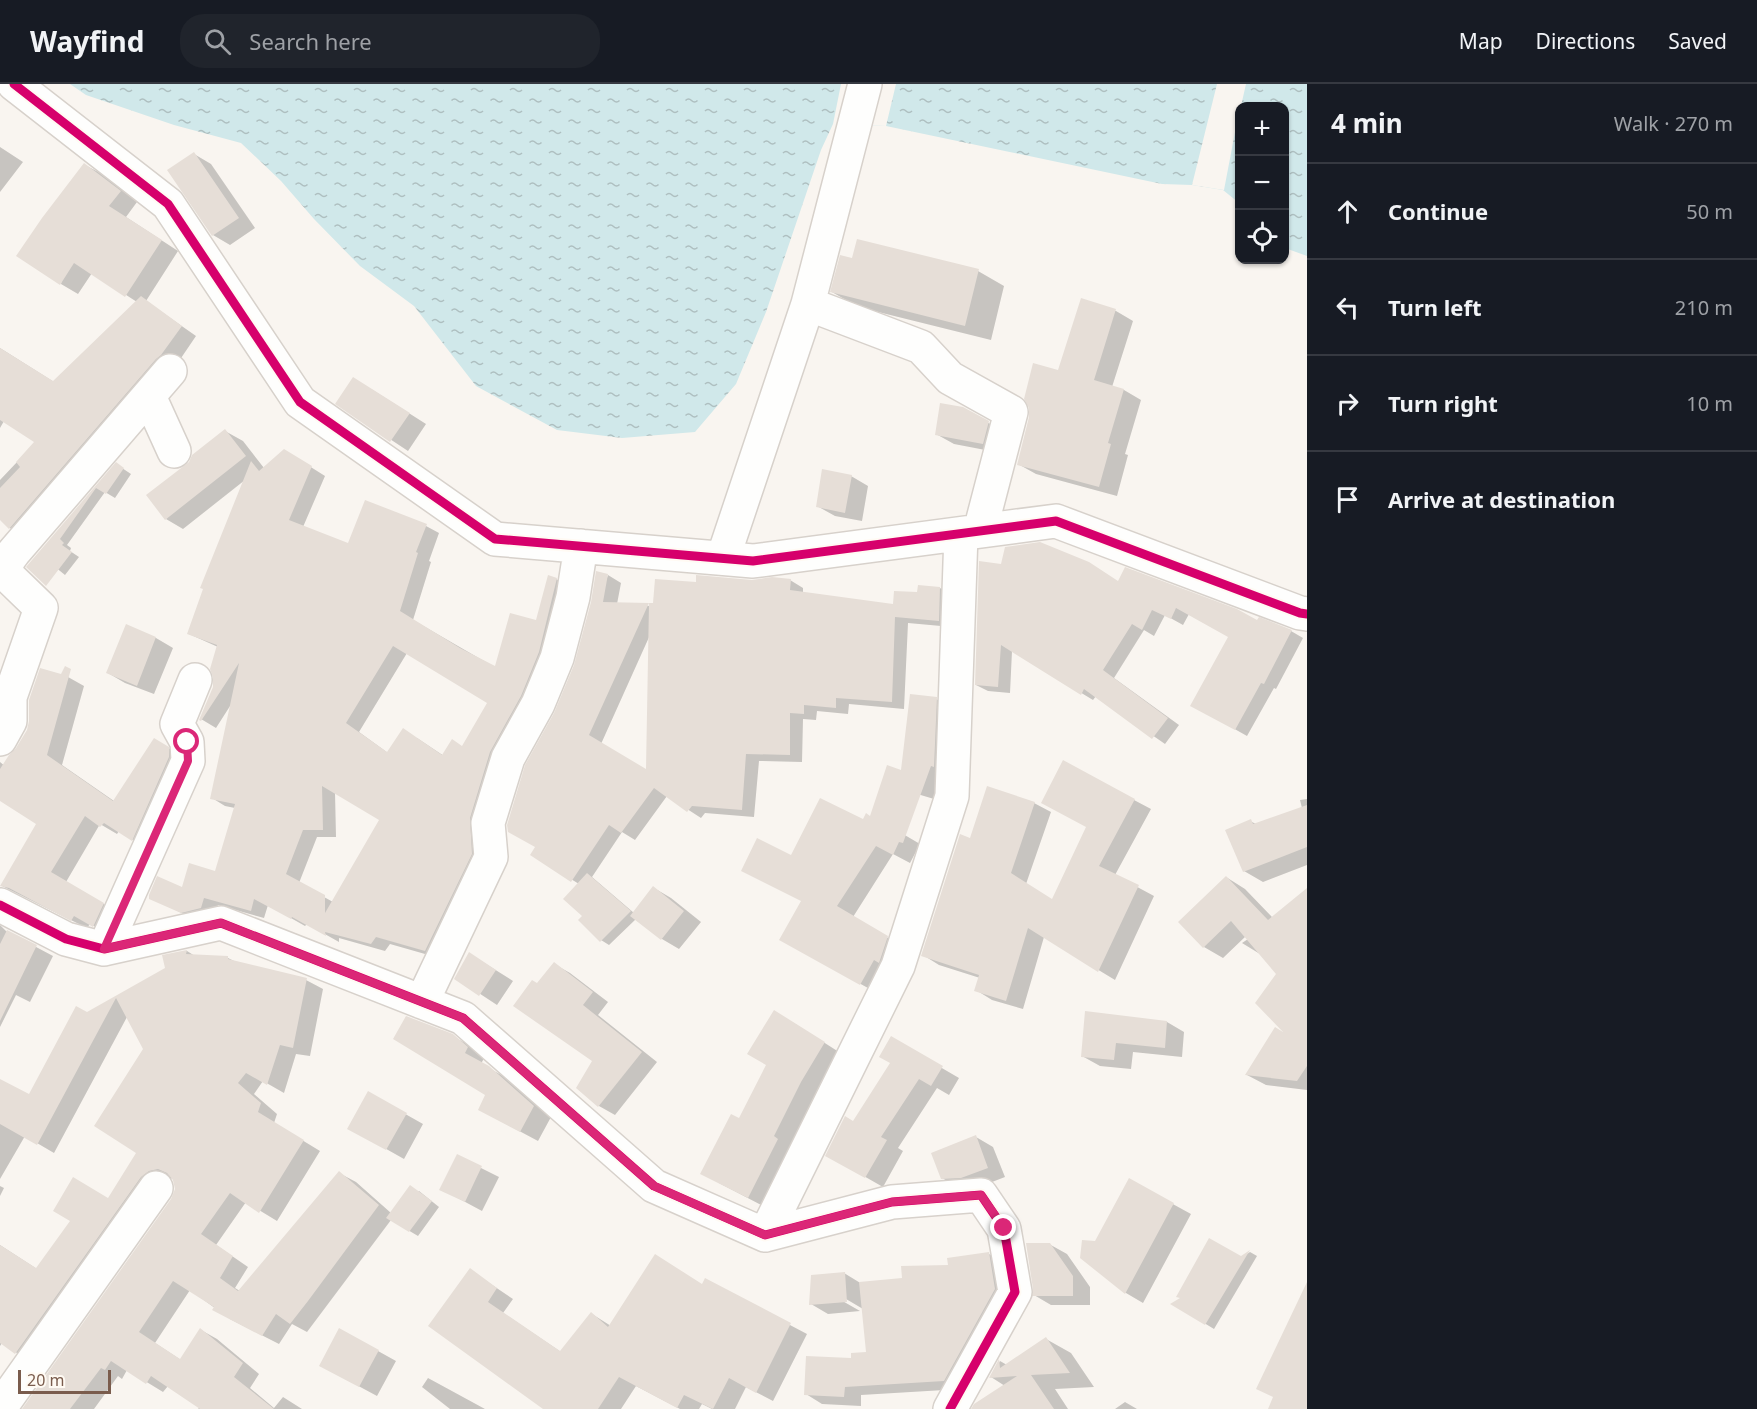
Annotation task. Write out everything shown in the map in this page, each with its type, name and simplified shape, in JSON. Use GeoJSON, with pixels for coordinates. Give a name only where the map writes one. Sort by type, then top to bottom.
{"type":"FeatureCollection","features":[{"type":"Feature","properties":{"kind":"street"},"geometry":{"type":"LineString","coordinates":[[14,84],[168,204],[300,402],[495,538],[753,561],[1056,521],[1300,614],[1307,614]]}},
{"type":"Feature","properties":{"kind":"street"},"geometry":{"type":"LineString","coordinates":[[723,558],[808,304],[865,84]]}},
{"type":"Feature","properties":{"kind":"street"},"geometry":{"type":"LineString","coordinates":[[765,1235],[898,966],[952,796],[970,532],[1011,412],[950,378],[921,347],[808,304]]}},
{"type":"Feature","properties":{"kind":"street"},"geometry":{"type":"LineString","coordinates":[[0,739],[10,721],[10,698],[41,608],[9,577],[5,564],[170,372]]}},
{"type":"Feature","properties":{"kind":"street"},"geometry":{"type":"LineString","coordinates":[[149,396],[174,451]]}},
{"type":"Feature","properties":{"kind":"street"},"geometry":{"type":"LineString","coordinates":[[422,1002],[491,857],[488,823],[508,758],[538,704],[557,658],[573,597],[581,546]]}},
{"type":"Feature","properties":{"kind":"street"},"geometry":{"type":"LineString","coordinates":[[104,949],[188,761],[187,742],[177,724],[195,680]]}},
{"type":"Feature","properties":{"kind":"street"},"geometry":{"type":"LineString","coordinates":[[0,905],[66,939],[104,949],[221,923],[463,1018],[654,1186],[765,1235],[892,1202],[981,1195],[1004,1228],[1015,1292],[950,1409]]}},
{"type":"Feature","properties":{"kind":"street"},"geometry":{"type":"LineString","coordinates":[[0,1408],[156,1188]]}},
{"type":"Feature","properties":{"kind":"water"},"geometry":{"type":"Polygon","coordinates":[[[70,84],[1307,84],[1307,256],[1289,249],[1289,102],[1235,102],[1235,200],[1223,190],[1192,185],[1162,184],[886,126],[833,124],[821,150],[766,312],[736,384],[695,432],[622,438],[557,430],[476,386],[414,306],[360,266],[281,181],[241,143],[174,125],[86,95],[70,84]]]}},
{"type":"Feature","properties":{"kind":"pier"},"geometry":{"type":"Polygon","coordinates":[[[841,84],[896,84],[886,126],[833,124],[841,84]]]}},
{"type":"Feature","properties":{"kind":"pier"},"geometry":{"type":"Polygon","coordinates":[[[1217,84],[1246,84],[1242,102],[1235,102],[1235,132],[1224,190],[1192,185],[1217,84]]]}},
{"type":"Feature","properties":{"kind":"building"},"geometry":{"type":"Polygon","coordinates":[[[194,152],[239,218],[212,236],[167,170],[194,152]]]}},
{"type":"Feature","properties":{"kind":"building"},"geometry":{"type":"Polygon","coordinates":[[[84,163],[121,191],[109,206],[162,240],[125,297],[74,263],[60,285],[16,256],[84,163]]]}},
{"type":"Feature","properties":{"kind":"building"},"geometry":{"type":"Polygon","coordinates":[[[857,239],[979,269],[965,326],[830,292],[840,255],[852,258],[857,239]]]}},
{"type":"Feature","properties":{"kind":"building"},"geometry":{"type":"Polygon","coordinates":[[[141,296],[182,326],[161,355],[9,529],[0,520],[0,488],[20,467],[16,462],[34,442],[0,420],[0,348],[53,381],[141,296]]]}},
{"type":"Feature","properties":{"kind":"building"},"geometry":{"type":"Polygon","coordinates":[[[1081,298],[1116,309],[1094,380],[1124,389],[1108,443],[1111,444],[1099,487],[1017,465],[1029,417],[1029,408],[1024,399],[1033,363],[1058,370],[1081,298]]]}},
{"type":"Feature","properties":{"kind":"building"},"geometry":{"type":"Polygon","coordinates":[[[353,377],[410,413],[390,442],[335,404],[353,377]]]}},
{"type":"Feature","properties":{"kind":"building"},"geometry":{"type":"Polygon","coordinates":[[[940,403],[963,407],[989,421],[983,444],[935,435],[940,403]]]}},
{"type":"Feature","properties":{"kind":"building"},"geometry":{"type":"Polygon","coordinates":[[[225,429],[246,456],[165,520],[146,495],[189,462],[192,455],[225,429]]]}},
{"type":"Feature","properties":{"kind":"building"},"geometry":{"type":"Polygon","coordinates":[[[284,449],[312,466],[289,520],[348,543],[365,500],[427,524],[416,552],[418,553],[400,611],[460,648],[495,666],[510,613],[536,620],[548,575],[557,578],[539,652],[521,696],[490,752],[470,818],[472,854],[425,951],[376,937],[371,944],[325,932],[326,936],[254,899],[251,911],[204,898],[201,908],[181,913],[149,899],[157,876],[182,887],[189,863],[215,871],[235,804],[210,799],[239,663],[201,721],[199,720],[213,687],[210,669],[217,645],[187,634],[203,589],[200,588],[251,461],[259,471],[284,449]],[[393,646],[346,723],[387,752],[403,728],[442,755],[452,739],[462,746],[487,703],[393,646]],[[322,786],[323,830],[303,830],[286,874],[325,895],[325,913],[379,820],[322,786]]]}},
{"type":"Feature","properties":{"kind":"building"},"geometry":{"type":"Polygon","coordinates":[[[116,462],[124,468],[106,494],[96,488],[60,539],[64,543],[62,545],[72,552],[46,586],[26,567],[116,462]]]}},
{"type":"Feature","properties":{"kind":"building"},"geometry":{"type":"Polygon","coordinates":[[[822,469],[852,475],[845,513],[816,507],[822,469]]]}},
{"type":"Feature","properties":{"kind":"building"},"geometry":{"type":"Polygon","coordinates":[[[1040,542],[1089,562],[1118,581],[1125,567],[1237,609],[1257,620],[1259,617],[1292,630],[1264,684],[1261,683],[1235,730],[1190,706],[1228,637],[1176,608],[1171,619],[1152,610],[1142,630],[1132,624],[1103,670],[1168,718],[1152,739],[1084,689],[1081,695],[1001,645],[998,687],[975,685],[979,561],[1001,564],[1005,547],[1040,542]]]}},
{"type":"Feature","properties":{"kind":"building"},"geometry":{"type":"Polygon","coordinates":[[[596,571],[608,574],[603,602],[653,603],[655,579],[696,582],[696,575],[752,580],[772,577],[791,579],[790,590],[893,604],[894,591],[917,592],[918,585],[940,587],[939,621],[895,617],[892,702],[836,698],[836,708],[804,705],[804,714],[790,713],[790,755],[746,754],[742,810],[692,806],[687,812],[654,788],[621,833],[609,825],[571,882],[530,855],[535,847],[508,832],[507,825],[525,765],[554,713],[574,665],[591,602],[596,571]],[[649,603],[589,735],[646,769],[649,603]]]}},
{"type":"Feature","properties":{"kind":"building"},"geometry":{"type":"Polygon","coordinates":[[[126,624],[156,637],[137,686],[106,673],[126,624]]]}},
{"type":"Feature","properties":{"kind":"building"},"geometry":{"type":"Polygon","coordinates":[[[65,666],[71,669],[47,755],[113,801],[154,738],[169,747],[169,757],[132,841],[104,823],[100,827],[85,816],[51,872],[104,903],[93,927],[74,916],[71,921],[9,888],[0,886],[36,824],[0,801],[0,769],[27,730],[29,700],[40,668],[61,674],[65,666]]]}},
{"type":"Feature","properties":{"kind":"building"},"geometry":{"type":"Polygon","coordinates":[[[910,694],[937,697],[934,767],[931,766],[903,843],[899,842],[893,855],[876,846],[837,906],[888,936],[879,963],[874,960],[860,985],[779,940],[801,901],[741,871],[757,838],[791,855],[820,798],[863,819],[866,813],[870,816],[887,765],[901,770],[910,694]]]}},
{"type":"Feature","properties":{"kind":"building"},"geometry":{"type":"Polygon","coordinates":[[[1063,760],[1135,799],[1099,866],[1139,885],[1098,972],[1028,928],[1006,1001],[974,991],[979,975],[921,956],[960,834],[970,838],[987,786],[1035,802],[1011,873],[1052,899],[1086,827],[1041,803],[1063,760]]]}},
{"type":"Feature","properties":{"kind":"building"},"geometry":{"type":"Polygon","coordinates":[[[1307,805],[1307,847],[1243,872],[1225,830],[1251,819],[1253,824],[1307,805]]]}},
{"type":"Feature","properties":{"kind":"building"},"geometry":{"type":"Polygon","coordinates":[[[587,873],[631,911],[600,942],[578,920],[582,916],[563,899],[587,873]]]}},
{"type":"Feature","properties":{"kind":"building"},"geometry":{"type":"Polygon","coordinates":[[[1226,876],[1268,920],[1307,888],[1307,1066],[1297,1081],[1245,1075],[1275,1027],[1283,1032],[1255,1003],[1276,974],[1231,921],[1203,948],[1178,922],[1226,876]]]}},
{"type":"Feature","properties":{"kind":"building"},"geometry":{"type":"Polygon","coordinates":[[[653,886],[684,911],[661,940],[630,916],[653,886]]]}},
{"type":"Feature","properties":{"kind":"building"},"geometry":{"type":"Polygon","coordinates":[[[7,930],[37,945],[0,1021],[0,944],[7,930]]]}},
{"type":"Feature","properties":{"kind":"building"},"geometry":{"type":"Polygon","coordinates":[[[187,950],[186,954],[228,956],[228,959],[307,978],[293,1048],[280,1045],[267,1085],[246,1073],[238,1083],[261,1103],[258,1112],[304,1140],[259,1213],[230,1193],[201,1234],[233,1256],[220,1278],[238,1291],[339,1171],[379,1205],[290,1324],[276,1314],[262,1336],[212,1310],[214,1307],[173,1281],[139,1332],[180,1359],[200,1328],[243,1363],[234,1377],[274,1409],[200,1409],[151,1376],[146,1384],[111,1361],[105,1370],[101,1368],[70,1409],[22,1409],[171,1199],[175,1189],[173,1180],[167,1173],[158,1169],[149,1171],[141,1177],[15,1354],[0,1343],[0,1245],[36,1268],[70,1221],[53,1211],[73,1177],[108,1198],[136,1153],[94,1126],[143,1049],[116,998],[37,1145],[0,1124],[0,1079],[29,1094],[76,1006],[87,1012],[165,968],[162,955],[187,950]]]}},
{"type":"Feature","properties":{"kind":"building"},"geometry":{"type":"Polygon","coordinates":[[[469,952],[496,970],[479,996],[454,979],[469,952]]]}},
{"type":"Feature","properties":{"kind":"building"},"geometry":{"type":"Polygon","coordinates":[[[554,962],[593,992],[583,1005],[642,1052],[598,1107],[576,1088],[592,1061],[513,1006],[532,980],[537,983],[554,962]]]}},
{"type":"Feature","properties":{"kind":"building"},"geometry":{"type":"Polygon","coordinates":[[[774,1010],[825,1042],[801,1082],[774,1136],[778,1139],[748,1198],[700,1174],[731,1114],[739,1118],[766,1065],[747,1054],[774,1010]]]}},
{"type":"Feature","properties":{"kind":"building"},"geometry":{"type":"Polygon","coordinates":[[[1085,1011],[1167,1021],[1165,1048],[1116,1043],[1114,1060],[1081,1057],[1085,1011]]]}},
{"type":"Feature","properties":{"kind":"building"},"geometry":{"type":"Polygon","coordinates":[[[406,1016],[453,1034],[468,1047],[465,1053],[489,1066],[534,1106],[520,1132],[478,1110],[485,1095],[393,1039],[406,1016]]]}},
{"type":"Feature","properties":{"kind":"building"},"geometry":{"type":"Polygon","coordinates":[[[891,1036],[943,1066],[931,1086],[919,1079],[881,1137],[887,1140],[865,1178],[825,1156],[845,1116],[853,1121],[890,1063],[879,1057],[891,1036]]]}},
{"type":"Feature","properties":{"kind":"building"},"geometry":{"type":"Polygon","coordinates":[[[368,1091],[407,1113],[386,1150],[347,1129],[368,1091]]]}},
{"type":"Feature","properties":{"kind":"building"},"geometry":{"type":"Polygon","coordinates":[[[976,1135],[988,1168],[961,1178],[941,1179],[931,1153],[976,1135]]]}},
{"type":"Feature","properties":{"kind":"building"},"geometry":{"type":"Polygon","coordinates":[[[457,1154],[482,1166],[465,1202],[439,1190],[457,1154]]]}},
{"type":"Feature","properties":{"kind":"building"},"geometry":{"type":"Polygon","coordinates":[[[1129,1178],[1174,1203],[1125,1294],[1080,1258],[1082,1240],[1095,1241],[1129,1178]]]}},
{"type":"Feature","properties":{"kind":"building"},"geometry":{"type":"Polygon","coordinates":[[[410,1185],[432,1201],[409,1232],[386,1218],[410,1185]]]}},
{"type":"Feature","properties":{"kind":"building"},"geometry":{"type":"Polygon","coordinates":[[[1209,1238],[1241,1256],[1250,1250],[1205,1325],[1170,1304],[1180,1298],[1176,1297],[1209,1238]]]}},
{"type":"Feature","properties":{"kind":"building"},"geometry":{"type":"Polygon","coordinates":[[[1026,1243],[1050,1243],[1073,1276],[1073,1296],[1032,1296],[1026,1243]]]}},
{"type":"Feature","properties":{"kind":"building"},"geometry":{"type":"Polygon","coordinates":[[[989,1252],[995,1289],[944,1381],[845,1387],[844,1397],[804,1395],[806,1356],[851,1358],[851,1353],[866,1352],[859,1282],[902,1278],[901,1266],[948,1265],[947,1258],[989,1252]]]}},
{"type":"Feature","properties":{"kind":"building"},"geometry":{"type":"Polygon","coordinates":[[[655,1254],[702,1284],[705,1278],[791,1323],[756,1393],[729,1378],[713,1409],[684,1395],[677,1408],[619,1377],[598,1409],[543,1409],[428,1326],[470,1268],[497,1288],[488,1302],[560,1351],[591,1312],[608,1327],[655,1254]]]}},
{"type":"Feature","properties":{"kind":"building"},"geometry":{"type":"Polygon","coordinates":[[[845,1272],[847,1302],[809,1305],[811,1275],[845,1272]]]}},
{"type":"Feature","properties":{"kind":"building"},"geometry":{"type":"Polygon","coordinates":[[[1307,1282],[1307,1409],[1268,1409],[1273,1397],[1256,1389],[1307,1282]]]}},
{"type":"Feature","properties":{"kind":"building"},"geometry":{"type":"Polygon","coordinates":[[[339,1328],[379,1350],[359,1387],[319,1366],[339,1328]]]}},
{"type":"Feature","properties":{"kind":"building"},"geometry":{"type":"Polygon","coordinates":[[[1046,1337],[1070,1373],[1031,1375],[1054,1409],[971,1409],[974,1404],[1017,1376],[989,1378],[999,1359],[1000,1368],[1046,1337]]]}},
{"type":"Feature","properties":{"kind":"cycle path"},"geometry":{"type":"LineString","coordinates":[[14,84],[168,204],[300,402],[495,539],[753,561],[1056,521],[1307,614]]}},
{"type":"Feature","properties":{"kind":"cycle path"},"geometry":{"type":"LineString","coordinates":[[0,905],[66,939],[104,949],[221,923],[463,1018],[654,1186],[765,1235],[892,1202],[981,1195],[1004,1229],[1015,1292],[950,1409]]}},
{"type":"Feature","properties":{"kind":"route"},"geometry":{"type":"LineString","coordinates":[[187,742],[188,761],[104,949],[221,923],[463,1018],[654,1186],[765,1235],[892,1202],[981,1195],[1004,1228]]}}]}
